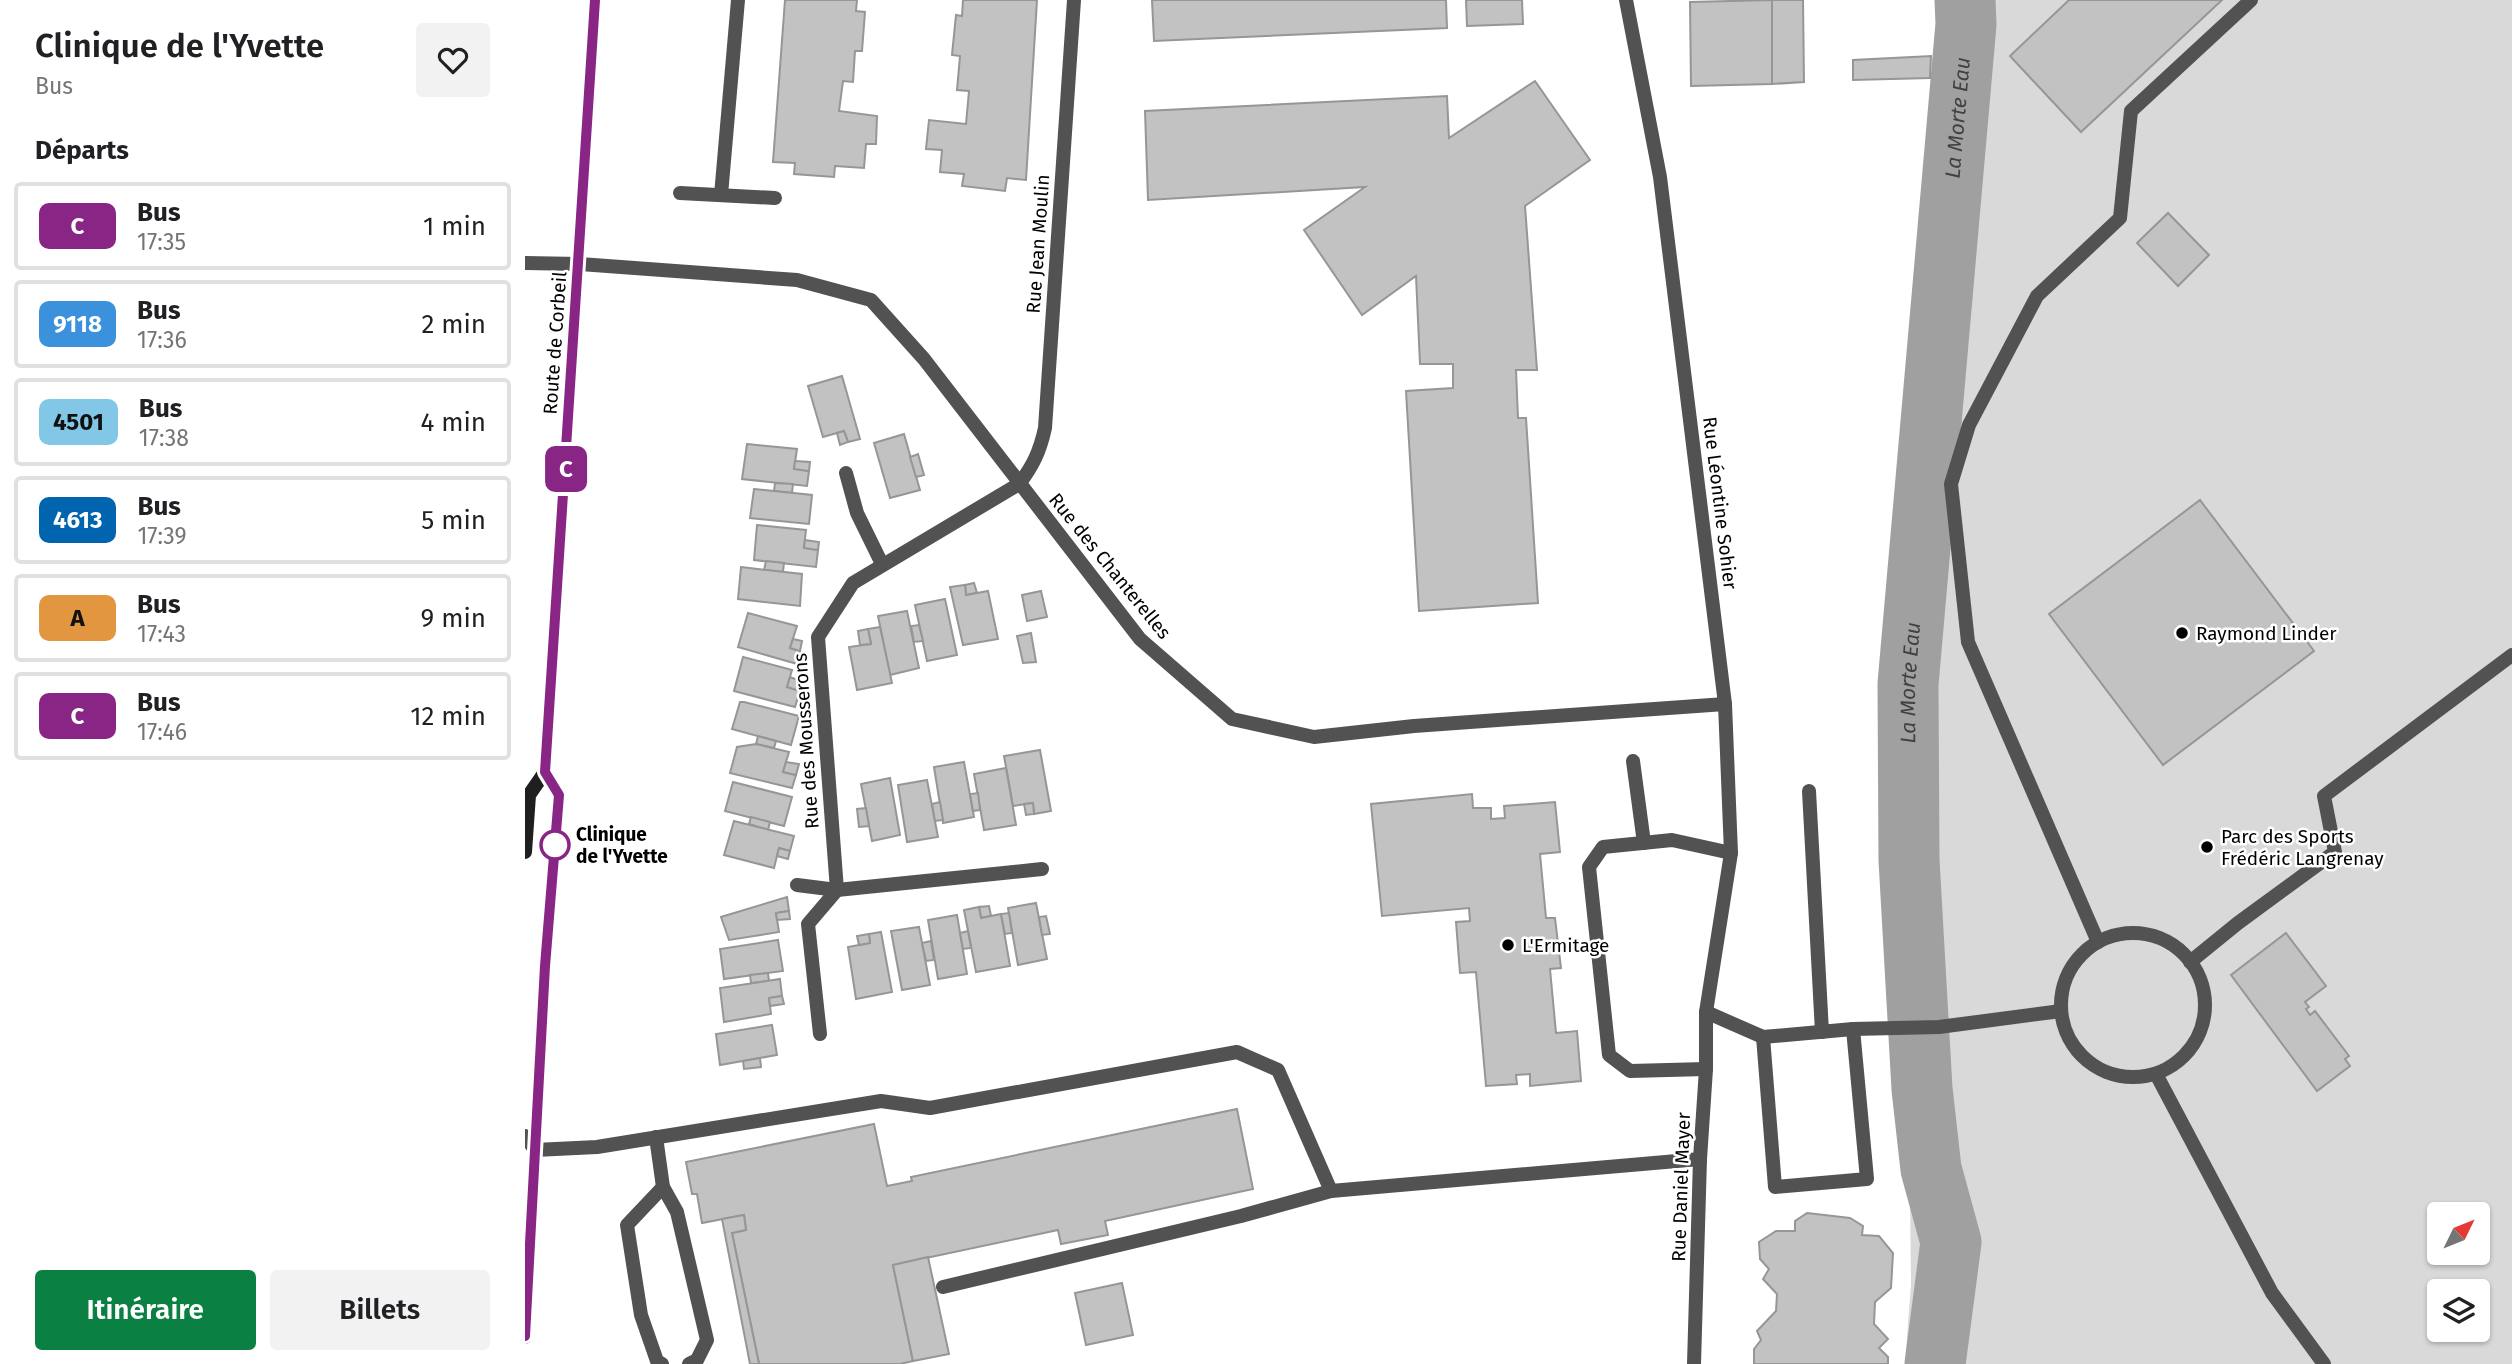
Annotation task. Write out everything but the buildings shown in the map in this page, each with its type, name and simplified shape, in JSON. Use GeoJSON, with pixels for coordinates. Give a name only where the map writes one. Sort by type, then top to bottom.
{"type":"FeatureCollection","features":[{"type":"Feature","properties":{"kind":"main road","name":"Route de Corbeil"},"geometry":{"type":"LineString","coordinates":[[525,852],[529,795],[545,772],[595,0]]}},
{"type":"Feature","properties":{"kind":"main road","name":"Route de Corbeil"},"geometry":{"type":"LineString","coordinates":[[525,1336],[546,952],[559,795],[545,772]]}},
{"type":"Feature","properties":{"kind":"street"},"geometry":{"type":"LineString","coordinates":[[721,195],[738,0]]}},
{"type":"Feature","properties":{"kind":"street","name":"Rue Jean Moulin"},"geometry":{"type":"LineString","coordinates":[[1019,484],[1041,449],[1045,428],[1074,0]]}},
{"type":"Feature","properties":{"kind":"street","name":"Rue Léontine Sohier"},"geometry":{"type":"LineString","coordinates":[[1626,0],[1660,177],[1725,704],[1731,853],[1706,1012]]}},
{"type":"Feature","properties":{"kind":"street"},"geometry":{"type":"LineString","coordinates":[[2098,942],[1968,642],[1951,484],[1969,425],[2036,296],[2120,218],[2131,111],[2251,0]]}},
{"type":"Feature","properties":{"kind":"street"},"geometry":{"type":"LineString","coordinates":[[680,193],[775,198]]}},
{"type":"Feature","properties":{"kind":"street","name":"Rue des Chanterelles"},"geometry":{"type":"LineString","coordinates":[[525,263],[579,264],[797,279],[871,300],[925,359],[1140,639],[1232,719],[1314,737],[1414,726],[1725,704]]}},
{"type":"Feature","properties":{"kind":"street"},"geometry":{"type":"LineString","coordinates":[[846,473],[857,513],[882,564]]}},
{"type":"Feature","properties":{"kind":"street","name":"Rue des Mousserons"},"geometry":{"type":"LineString","coordinates":[[837,890],[818,637],[853,583],[1019,484]]}},
{"type":"Feature","properties":{"kind":"street"},"geometry":{"type":"LineString","coordinates":[[2190,962],[2335,852],[2324,796],[2512,655]]}},
{"type":"Feature","properties":{"kind":"street"},"geometry":{"type":"LineString","coordinates":[[1633,761],[1644,843]]}},
{"type":"Feature","properties":{"kind":"street"},"geometry":{"type":"LineString","coordinates":[[1808,791],[1822,1032]]}},
{"type":"Feature","properties":{"kind":"street"},"geometry":{"type":"LineString","coordinates":[[1706,1069],[1630,1071],[1609,1055],[1589,867],[1603,847],[1672,840],[1731,853]]}},
{"type":"Feature","properties":{"kind":"street"},"geometry":{"type":"LineString","coordinates":[[797,885],[837,890],[1041,869]]}},
{"type":"Feature","properties":{"kind":"street"},"geometry":{"type":"LineString","coordinates":[[820,1034],[808,924],[837,890]]}},
{"type":"Feature","properties":{"kind":"street"},"geometry":{"type":"LineString","coordinates":[[2122,934],[2147,935],[2171,944],[2190,962],[2202,984],[2205,1009],[2200,1033],[2186,1055],[2156,1074],[2131,1078],[2106,1073],[2081,1056],[2067,1035],[2061,1011],[2061,995],[2069,972],[2084,952],[2098,942],[2122,934]]}},
{"type":"Feature","properties":{"kind":"street"},"geometry":{"type":"LineString","coordinates":[[1706,1012],[1763,1037],[1853,1029],[1940,1027],[2061,1011]]}},
{"type":"Feature","properties":{"kind":"street","name":"Rue Daniel Mayer"},"geometry":{"type":"LineString","coordinates":[[1694,1364],[1706,1012]]}},
{"type":"Feature","properties":{"kind":"street"},"geometry":{"type":"LineString","coordinates":[[1763,1037],[1775,1187],[1867,1179],[1853,1029]]}},
{"type":"Feature","properties":{"kind":"street"},"geometry":{"type":"LineString","coordinates":[[525,1136],[535,1150],[597,1147],[881,1101],[930,1108],[1237,1052],[1278,1070],[1331,1191]]}},
{"type":"Feature","properties":{"kind":"street"},"geometry":{"type":"LineString","coordinates":[[2156,1074],[2272,1293],[2324,1364]]}},
{"type":"Feature","properties":{"kind":"street"},"geometry":{"type":"LineString","coordinates":[[656,1137],[663,1187],[677,1212],[707,1340],[698,1360],[689,1364]]}},
{"type":"Feature","properties":{"kind":"street"},"geometry":{"type":"LineString","coordinates":[[943,1287],[1241,1216],[1331,1191],[1699,1159]]}},
{"type":"Feature","properties":{"kind":"street"},"geometry":{"type":"LineString","coordinates":[[661,1364],[657,1361],[641,1315],[627,1225],[663,1187]]}},
{"type":"Feature","properties":{"kind":"shaded area","name":"Parc des Sports Frédéric Langrenay"},"geometry":{"type":"Polygon","coordinates":[[[1952,0],[2512,0],[2512,1364],[1905,1364],[1911,1284],[1908,1017],[1894,678],[1935,198],[1954,14],[1952,0]]]}},
{"type":"Feature","properties":{"kind":"waterway","name":"La Morte Eau"},"geometry":{"type":"LineString","coordinates":[[1935,1364],[1951,1242],[1931,1169],[1922,1089],[1909,860],[1908,684],[1966,24],[1965,0]]}},
{"type":"Feature","properties":{"kind":"bus line","name":"C"},"geometry":{"type":"LineString","coordinates":[[525,1336],[545,966],[559,795],[545,772],[595,0]]}},
{"type":"Feature","properties":{"kind":"place","name":"Raymond Linder"},"geometry":{"type":"Point","coordinates":[2182,633]}},
{"type":"Feature","properties":{"kind":"place","name":"Clinique de l'Yvette"},"geometry":{"type":"Point","coordinates":[555,845]}},
{"type":"Feature","properties":{"kind":"place","name":"Parc des Sports Frédéric Langrenay"},"geometry":{"type":"Point","coordinates":[2207,847]}},
{"type":"Feature","properties":{"kind":"place","name":"L'Ermitage"},"geometry":{"type":"Point","coordinates":[1508,945]}}]}
